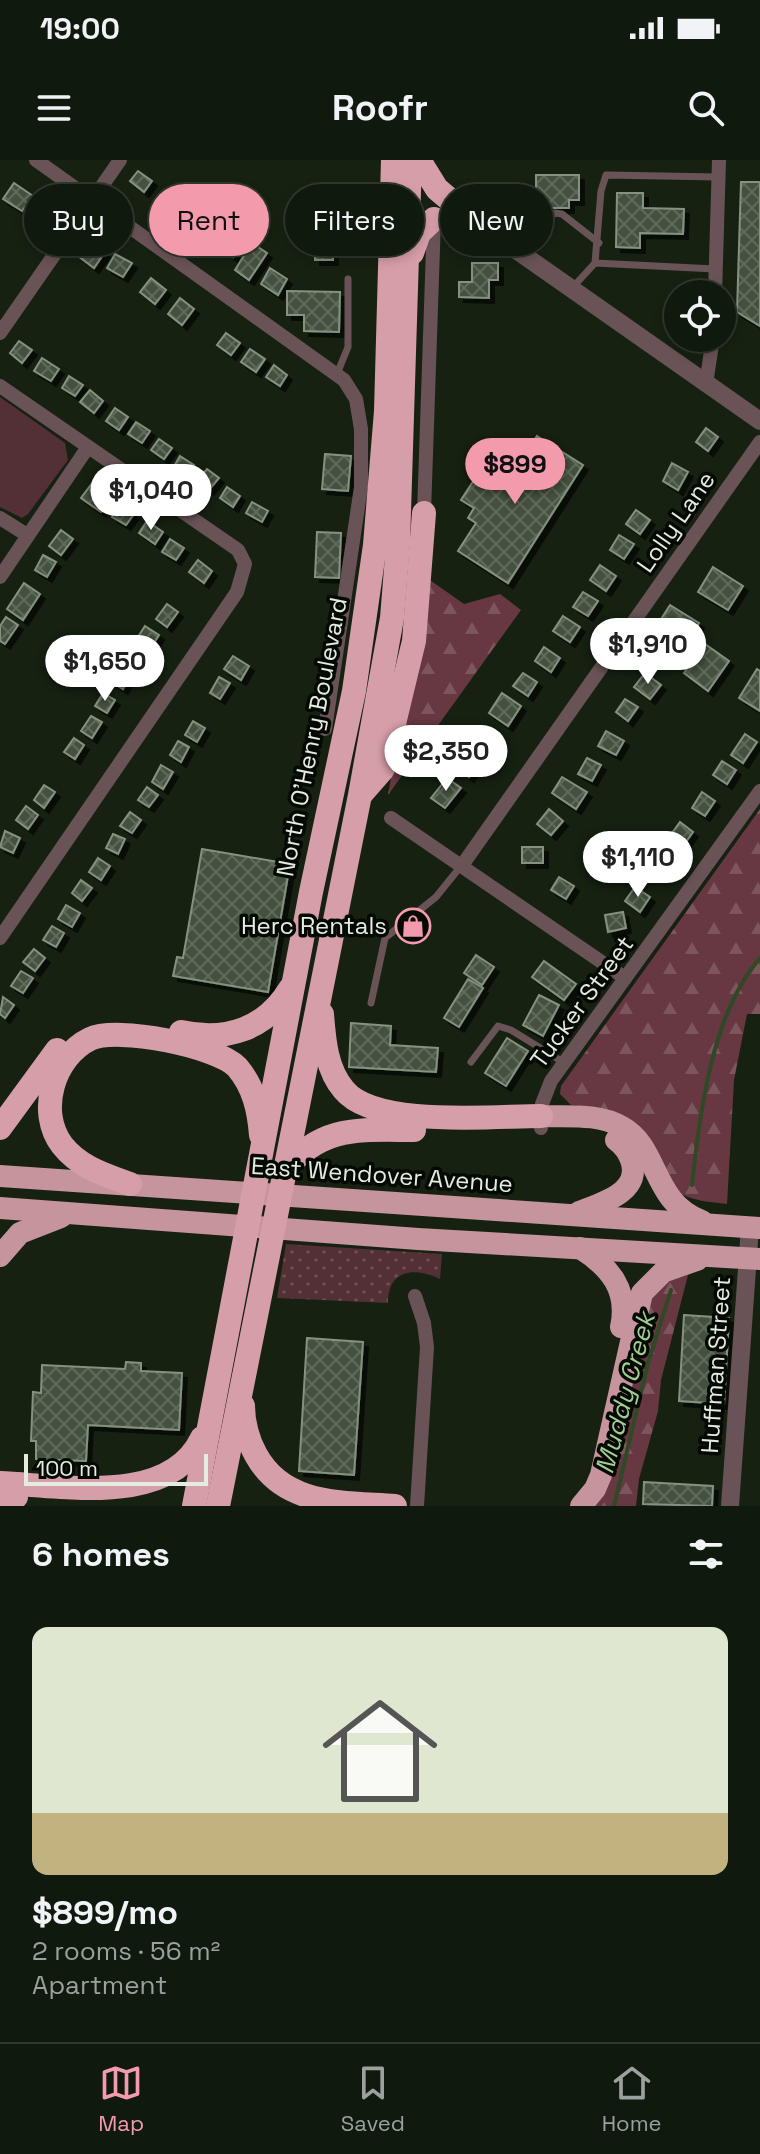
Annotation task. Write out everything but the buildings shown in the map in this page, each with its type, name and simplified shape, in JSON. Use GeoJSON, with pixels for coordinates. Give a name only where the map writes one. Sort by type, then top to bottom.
{"type":"FeatureCollection","features":[{"type":"Feature","properties":{"kind":"highway","name":"North O'Henry Boulevard"},"geometry":{"type":"LineString","coordinates":[[194,1506],[346,737],[375,545],[386,411],[393,160]]}},
{"type":"Feature","properties":{"kind":"highway"},"geometry":{"type":"LineString","coordinates":[[218,1506],[360,795],[392,618],[398,544],[410,160]]}},
{"type":"Feature","properties":{"kind":"highway"},"geometry":{"type":"LineString","coordinates":[[419,160],[440,192]]}},
{"type":"Feature","properties":{"kind":"highway"},"geometry":{"type":"LineString","coordinates":[[408,266],[419,233],[434,219]]}},
{"type":"Feature","properties":{"kind":"highway"},"geometry":{"type":"LineString","coordinates":[[360,795],[383,769],[414,641],[424,513]]}},
{"type":"Feature","properties":{"kind":"highway"},"geometry":{"type":"LineString","coordinates":[[0,1128],[54,1053],[73,1036],[101,1023],[135,1022],[197,1036],[226,1035],[253,1027],[278,1009],[296,981]]}},
{"type":"Feature","properties":{"kind":"highway"},"geometry":{"type":"LineString","coordinates":[[320,991],[325,1045],[332,1070],[344,1090],[364,1108],[393,1115],[541,1122],[600,1132],[629,1152],[634,1175],[624,1190],[572,1215]]}},
{"type":"Feature","properties":{"kind":"highway"},"geometry":{"type":"LineString","coordinates":[[130,1184],[88,1169],[61,1144],[49,1112],[54,1079],[68,1058],[90,1039],[118,1035],[148,1038],[211,1053],[235,1065],[251,1088],[259,1114],[263,1153]]}},
{"type":"Feature","properties":{"kind":"highway"},"geometry":{"type":"LineString","coordinates":[[283,1171],[299,1152],[326,1135],[353,1130],[601,1119],[624,1127],[640,1143],[658,1182],[674,1203],[690,1217],[710,1224]]}},
{"type":"Feature","properties":{"kind":"highway","name":"East Wendover Avenue"},"geometry":{"type":"LineString","coordinates":[[0,1176],[755,1228]]}},
{"type":"Feature","properties":{"kind":"highway"},"geometry":{"type":"LineString","coordinates":[[0,1208],[320,1232],[754,1258]]}},
{"type":"Feature","properties":{"kind":"highway"},"geometry":{"type":"LineString","coordinates":[[0,1256],[20,1233],[70,1215]]}},
{"type":"Feature","properties":{"kind":"highway"},"geometry":{"type":"LineString","coordinates":[[560,1506],[578,1490],[587,1474],[624,1311],[616,1279],[596,1259],[579,1248]]}},
{"type":"Feature","properties":{"kind":"highway"},"geometry":{"type":"LineString","coordinates":[[581,1506],[595,1489],[601,1475],[642,1293],[663,1272],[716,1256]]}},
{"type":"Feature","properties":{"kind":"highway"},"geometry":{"type":"LineString","coordinates":[[244,1371],[243,1412],[251,1445],[266,1476],[283,1489],[303,1497],[395,1506]]}},
{"type":"Feature","properties":{"kind":"highway"},"geometry":{"type":"LineString","coordinates":[[11,1493],[128,1491],[152,1487],[176,1475],[195,1456],[212,1414]]}},
{"type":"Feature","properties":{"kind":"highway"},"geometry":{"type":"LineString","coordinates":[[0,1465],[11,1493]]}},
{"type":"Feature","properties":{"kind":"highway"},"geometry":{"type":"LineString","coordinates":[[11,1493],[108,1506]]}},
{"type":"Feature","properties":{"kind":"street"},"geometry":{"type":"LineString","coordinates":[[36,160],[70,184]]}},
{"type":"Feature","properties":{"kind":"street"},"geometry":{"type":"LineString","coordinates":[[103,184],[120,160]]}},
{"type":"Feature","properties":{"kind":"street"},"geometry":{"type":"LineString","coordinates":[[715,280],[719,160]]}},
{"type":"Feature","properties":{"kind":"street"},"geometry":{"type":"LineString","coordinates":[[424,513],[434,219],[440,217]]}},
{"type":"Feature","properties":{"kind":"street"},"geometry":{"type":"LineString","coordinates":[[133,228],[337,374],[356,399],[361,429],[361,487],[325,729]]}},
{"type":"Feature","properties":{"kind":"street"},"geometry":{"type":"LineString","coordinates":[[0,333],[53,256]]}},
{"type":"Feature","properties":{"kind":"street"},"geometry":{"type":"LineString","coordinates":[[524,256],[760,421]]}},
{"type":"Feature","properties":{"kind":"street"},"geometry":{"type":"LineString","coordinates":[[706,384],[711,352]]}},
{"type":"Feature","properties":{"kind":"street"},"geometry":{"type":"LineString","coordinates":[[0,386],[238,550],[245,564],[237,592],[0,938]]}},
{"type":"Feature","properties":{"kind":"street","name":"Lolly Lane"},"geometry":{"type":"LineString","coordinates":[[463,864],[760,442]]}},
{"type":"Feature","properties":{"kind":"street"},"geometry":{"type":"LineString","coordinates":[[0,577],[88,447]]}},
{"type":"Feature","properties":{"kind":"street"},"geometry":{"type":"LineString","coordinates":[[1,520],[27,535]]}},
{"type":"Feature","properties":{"kind":"street","name":"Tucker Street"},"geometry":{"type":"LineString","coordinates":[[541,1122],[545,1092],[563,1062],[760,791]]}},
{"type":"Feature","properties":{"kind":"street"},"geometry":{"type":"LineString","coordinates":[[391,818],[463,864],[625,978]]}},
{"type":"Feature","properties":{"kind":"street","name":"Huffman Street"},"geometry":{"type":"LineString","coordinates":[[730,1506],[755,1228]]}},
{"type":"Feature","properties":{"kind":"street"},"geometry":{"type":"LineString","coordinates":[[415,1296],[424,1323],[427,1347],[417,1506]]}},
{"type":"Feature","properties":{"kind":"lane"},"geometry":{"type":"LineString","coordinates":[[571,289],[595,263],[601,191],[606,175],[718,177]]}},
{"type":"Feature","properties":{"kind":"lane"},"geometry":{"type":"LineString","coordinates":[[553,215],[562,214],[599,243]]}},
{"type":"Feature","properties":{"kind":"lane"},"geometry":{"type":"LineString","coordinates":[[595,263],[715,269]]}},
{"type":"Feature","properties":{"kind":"lane"},"geometry":{"type":"LineString","coordinates":[[337,374],[348,347],[348,279]]}},
{"type":"Feature","properties":{"kind":"lane"},"geometry":{"type":"LineString","coordinates":[[371,1003],[385,938],[436,897],[463,864]]}},
{"type":"Feature","properties":{"kind":"lane"},"geometry":{"type":"LineString","coordinates":[[471,1062],[498,1026],[511,1030],[563,1062]]}},
{"type":"Feature","properties":{"kind":"shaded area"},"geometry":{"type":"Polygon","coordinates":[[[0,397],[65,443],[68,460],[22,518],[0,507],[0,397]]]}},
{"type":"Feature","properties":{"kind":"shaded area"},"geometry":{"type":"Polygon","coordinates":[[[286,1244],[442,1254],[440,1279],[413,1272],[398,1277],[389,1292],[388,1303],[277,1298],[286,1244]]]}},
{"type":"Feature","properties":{"kind":"green space"},"geometry":{"type":"Polygon","coordinates":[[[427,578],[464,604],[500,594],[521,610],[388,795],[427,578]]]}},
{"type":"Feature","properties":{"kind":"green space"},"geometry":{"type":"Polygon","coordinates":[[[760,809],[760,1014],[747,1014],[734,1080],[727,1204],[695,1199],[678,1192],[646,1137],[628,1119],[604,1109],[571,1105],[560,1094],[561,1086],[760,809]]]}},
{"type":"Feature","properties":{"kind":"green space"},"geometry":{"type":"Polygon","coordinates":[[[688,1275],[661,1380],[658,1411],[639,1479],[636,1506],[593,1506],[644,1304],[664,1283],[688,1275]]]}},
{"type":"Feature","properties":{"kind":"waterway","name":"Muddy Creek"},"geometry":{"type":"LineString","coordinates":[[692,1185],[704,1097],[719,1036],[743,981],[760,958]]}},
{"type":"Feature","properties":{"kind":"waterway","name":"Muddy Creek"},"geometry":{"type":"LineString","coordinates":[[614,1506],[648,1363],[671,1290]]}},
{"type":"Feature","properties":{"kind":"place","name":"Herc Rentals"},"geometry":{"type":"Point","coordinates":[413,926]}}]}
